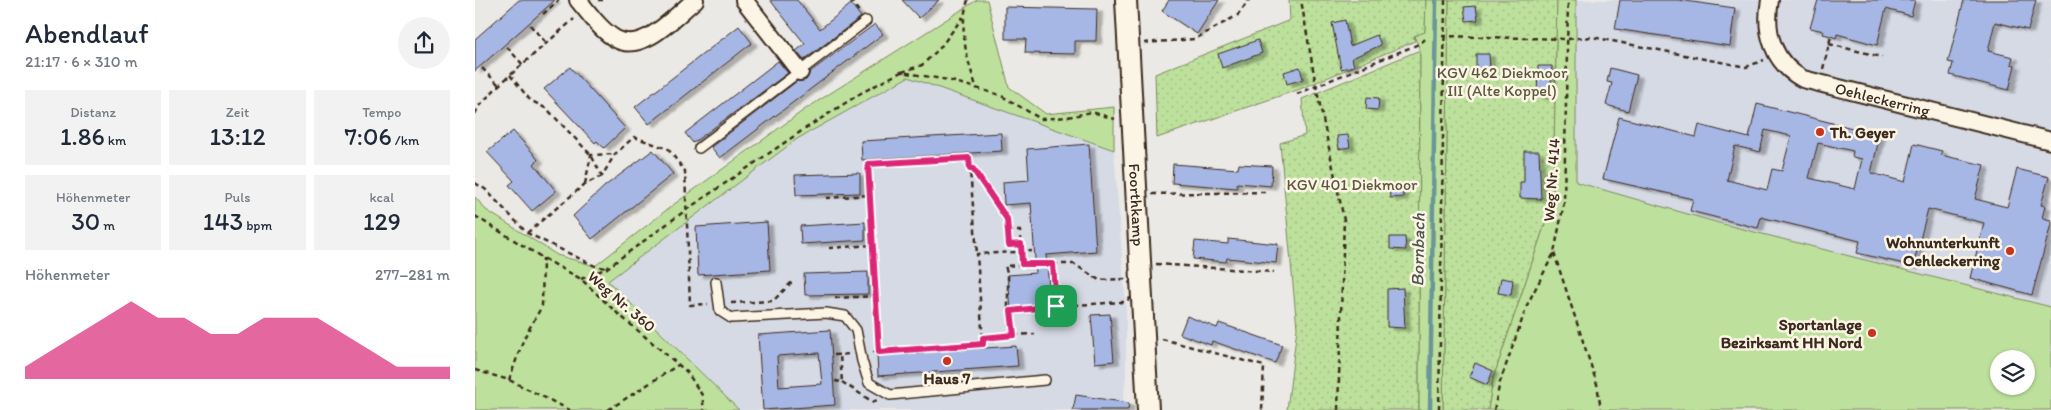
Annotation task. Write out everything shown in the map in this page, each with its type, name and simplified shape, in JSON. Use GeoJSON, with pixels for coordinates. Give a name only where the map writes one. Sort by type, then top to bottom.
{"type":"FeatureCollection","features":[{"type":"Feature","properties":{"kind":"street"},"geometry":{"type":"LineString","coordinates":[[582,4],[605,31],[617,40],[633,43],[650,38],[695,0]]}},
{"type":"Feature","properties":{"kind":"street"},"geometry":{"type":"LineString","coordinates":[[744,0],[800,72]]}},
{"type":"Feature","properties":{"kind":"street","name":"Foorthkamp"},"geometry":{"type":"LineString","coordinates":[[1126,0],[1131,123],[1148,410]]}},
{"type":"Feature","properties":{"kind":"street","name":"Oehleckerring"},"geometry":{"type":"LineString","coordinates":[[1770,0],[1768,28],[1777,56],[1793,73],[1819,83],[2051,140]]}},
{"type":"Feature","properties":{"kind":"lane"},"geometry":{"type":"LineString","coordinates":[[699,148],[866,21]]}},
{"type":"Feature","properties":{"kind":"lane"},"geometry":{"type":"LineString","coordinates":[[716,282],[719,311],[731,318],[827,313],[845,316],[856,330],[860,353],[869,383],[890,396],[1045,380]]}},
{"type":"Feature","properties":{"kind":"path"},"geometry":{"type":"LineString","coordinates":[[543,14],[559,0]]}},
{"type":"Feature","properties":{"kind":"path"},"geometry":{"type":"LineString","coordinates":[[968,0],[963,17],[966,57],[977,89]]}},
{"type":"Feature","properties":{"kind":"path"},"geometry":{"type":"LineString","coordinates":[[1129,44],[1195,39],[1238,15],[1249,0]]}},
{"type":"Feature","properties":{"kind":"path"},"geometry":{"type":"LineString","coordinates":[[1301,0],[1343,220],[1338,410]]}},
{"type":"Feature","properties":{"kind":"path"},"geometry":{"type":"LineString","coordinates":[[1439,410],[1445,0]]}},
{"type":"Feature","properties":{"kind":"path","name":"Weg Nr. 414"},"geometry":{"type":"LineString","coordinates":[[1494,410],[1499,382],[1528,303],[1554,253],[1563,203],[1568,0]]}},
{"type":"Feature","properties":{"kind":"path"},"geometry":{"type":"LineString","coordinates":[[475,114],[479,106],[510,75],[547,44],[582,4]]}},
{"type":"Feature","properties":{"kind":"path"},"geometry":{"type":"LineString","coordinates":[[581,279],[607,268],[686,210],[861,93],[901,72],[922,65],[933,55],[963,17]]}},
{"type":"Feature","properties":{"kind":"path"},"geometry":{"type":"LineString","coordinates":[[530,25],[547,44]]}},
{"type":"Feature","properties":{"kind":"path"},"geometry":{"type":"LineString","coordinates":[[1819,83],[1831,36]]}},
{"type":"Feature","properties":{"kind":"path"},"geometry":{"type":"LineString","coordinates":[[1297,94],[1419,44],[1428,37]]}},
{"type":"Feature","properties":{"kind":"path"},"geometry":{"type":"LineString","coordinates":[[1443,37],[1567,39],[1592,37],[1746,67],[1777,56]]}},
{"type":"Feature","properties":{"kind":"path"},"geometry":{"type":"LineString","coordinates":[[1829,44],[1882,57]]}},
{"type":"Feature","properties":{"kind":"path"},"geometry":{"type":"LineString","coordinates":[[507,47],[523,65]]}},
{"type":"Feature","properties":{"kind":"path"},"geometry":{"type":"LineString","coordinates":[[482,68],[499,86]]}},
{"type":"Feature","properties":{"kind":"path"},"geometry":{"type":"LineString","coordinates":[[901,72],[948,80],[1000,95],[1041,119],[1068,117],[1092,112],[1131,123]]}},
{"type":"Feature","properties":{"kind":"path"},"geometry":{"type":"LineString","coordinates":[[510,75],[530,100],[547,109],[591,156],[602,176]]}},
{"type":"Feature","properties":{"kind":"path"},"geometry":{"type":"LineString","coordinates":[[475,104],[479,106]]}},
{"type":"Feature","properties":{"kind":"path"},"geometry":{"type":"LineString","coordinates":[[527,233],[585,184],[602,176],[615,154],[634,137],[668,149],[685,171],[686,210]]}},
{"type":"Feature","properties":{"kind":"path"},"geometry":{"type":"LineString","coordinates":[[591,156],[615,154]]}},
{"type":"Feature","properties":{"kind":"path"},"geometry":{"type":"LineString","coordinates":[[585,184],[591,156]]}},
{"type":"Feature","properties":{"kind":"path"},"geometry":{"type":"LineString","coordinates":[[834,355],[840,354],[879,352],[983,344],[969,158],[868,164],[879,352]]}},
{"type":"Feature","properties":{"kind":"path"},"geometry":{"type":"LineString","coordinates":[[970,169],[973,169],[1007,219],[1009,245],[1021,244]]}},
{"type":"Feature","properties":{"kind":"path"},"geometry":{"type":"LineString","coordinates":[[475,183],[485,189],[527,233],[595,266],[607,268]]}},
{"type":"Feature","properties":{"kind":"path"},"geometry":{"type":"LineString","coordinates":[[1135,194],[1266,192]]}},
{"type":"Feature","properties":{"kind":"path"},"geometry":{"type":"LineString","coordinates":[[826,198],[870,195]]}},
{"type":"Feature","properties":{"kind":"path","name":"Weg Nr. 360"},"geometry":{"type":"LineString","coordinates":[[475,216],[581,279],[687,372],[702,395],[704,410]]}},
{"type":"Feature","properties":{"kind":"path"},"geometry":{"type":"LineString","coordinates":[[1008,232],[1020,231],[1022,264]]}},
{"type":"Feature","properties":{"kind":"path"},"geometry":{"type":"LineString","coordinates":[[829,248],[873,245]]}},
{"type":"Feature","properties":{"kind":"path"},"geometry":{"type":"LineString","coordinates":[[977,254],[1032,251]]}},
{"type":"Feature","properties":{"kind":"path"},"geometry":{"type":"LineString","coordinates":[[1554,253],[1597,384],[1601,410]]}},
{"type":"Feature","properties":{"kind":"path"},"geometry":{"type":"LineString","coordinates":[[509,380],[525,338],[543,306],[543,258]]}},
{"type":"Feature","properties":{"kind":"path"},"geometry":{"type":"LineString","coordinates":[[1139,262],[1274,272]]}},
{"type":"Feature","properties":{"kind":"path"},"geometry":{"type":"LineString","coordinates":[[1014,335],[1011,311],[1008,310],[1008,275],[1005,266],[1022,264],[1074,264],[1099,280],[1115,279]]}},
{"type":"Feature","properties":{"kind":"path"},"geometry":{"type":"LineString","coordinates":[[1053,264],[1056,306]]}},
{"type":"Feature","properties":{"kind":"path"},"geometry":{"type":"LineString","coordinates":[[1011,311],[1125,302],[1141,290]]}},
{"type":"Feature","properties":{"kind":"path"},"geometry":{"type":"LineString","coordinates":[[835,298],[876,296]]}},
{"type":"Feature","properties":{"kind":"path"},"geometry":{"type":"LineString","coordinates":[[983,338],[1035,334]]}},
{"type":"Feature","properties":{"kind":"path"},"geometry":{"type":"LineString","coordinates":[[1144,335],[1264,366],[1263,410]]}},
{"type":"Feature","properties":{"kind":"path"},"geometry":{"type":"LineString","coordinates":[[835,381],[842,382],[840,354]]}},
{"type":"Feature","properties":{"kind":"path"},"geometry":{"type":"LineString","coordinates":[[608,410],[678,365]]}},
{"type":"Feature","properties":{"kind":"path"},"geometry":{"type":"LineString","coordinates":[[475,370],[509,380],[570,410]]}},
{"type":"Feature","properties":{"kind":"shaded area"},"geometry":{"type":"Polygon","coordinates":[[[1576,0],[2051,0],[2051,307],[1719,223],[1576,182],[1576,0]]]}},
{"type":"Feature","properties":{"kind":"shaded area"},"geometry":{"type":"Polygon","coordinates":[[[908,77],[1114,150],[1126,309],[1126,376],[1122,410],[736,410],[608,281],[797,139],[908,77]]]}},
{"type":"Feature","properties":{"kind":"green space"},"geometry":{"type":"Polygon","coordinates":[[[977,0],[987,0],[1009,87],[1046,114],[1114,107],[1114,150],[908,77],[797,139],[608,281],[739,410],[475,410],[475,197],[486,210],[557,255],[595,266],[673,205],[804,110],[977,0]]]}},
{"type":"Feature","properties":{"kind":"green space","name":"KGV 462 Diekmoor III (Alte Koppel)"},"geometry":{"type":"Polygon","coordinates":[[[1289,0],[1426,0],[1425,33],[1414,36],[1415,41],[1300,89],[1157,138],[1155,74],[1290,20],[1289,0]]]}},
{"type":"Feature","properties":{"kind":"green space"},"geometry":{"type":"Polygon","coordinates":[[[1426,0],[1449,0],[1443,410],[1419,410],[1420,50],[1414,36],[1425,32],[1426,0]]]}},
{"type":"Feature","properties":{"kind":"green space","name":"KGV 462 Diekmoor III (Alte Koppel)"},"geometry":{"type":"Polygon","coordinates":[[[1449,0],[1557,0],[1553,200],[1493,379],[1488,410],[1443,410],[1449,0]]]}},
{"type":"Feature","properties":{"kind":"green space"},"geometry":{"type":"Polygon","coordinates":[[[1557,0],[1576,0],[1576,182],[1719,223],[2051,307],[2051,410],[1488,410],[1493,379],[1553,200],[1557,0]]]}},
{"type":"Feature","properties":{"kind":"green space","name":"KGV 401 Diekmoor"},"geometry":{"type":"Polygon","coordinates":[[[1420,50],[1419,410],[1287,410],[1297,328],[1280,143],[1305,135],[1302,99],[1420,50]]]}},
{"type":"Feature","properties":{"kind":"building"},"geometry":{"type":"Polygon","coordinates":[[[519,0],[555,0],[475,71],[475,39],[519,0]]]}},
{"type":"Feature","properties":{"kind":"building"},"geometry":{"type":"Polygon","coordinates":[[[770,0],[797,0],[820,29],[851,4],[861,17],[804,60],[796,51],[805,44],[770,0]]]}},
{"type":"Feature","properties":{"kind":"building"},"geometry":{"type":"Polygon","coordinates":[[[902,0],[939,0],[919,18],[902,0]]]}},
{"type":"Feature","properties":{"kind":"building"},"geometry":{"type":"Polygon","coordinates":[[[1169,0],[1219,0],[1197,34],[1162,11],[1169,0]]]}},
{"type":"Feature","properties":{"kind":"building"},"geometry":{"type":"Polygon","coordinates":[[[1620,0],[1678,0],[1735,8],[1730,46],[1615,29],[1620,0]]]}},
{"type":"Feature","properties":{"kind":"building"},"geometry":{"type":"Polygon","coordinates":[[[1818,0],[1915,0],[1911,16],[1886,9],[1877,45],[1837,34],[1836,38],[1823,34],[1824,31],[1810,28],[1818,0]]]}},
{"type":"Feature","properties":{"kind":"building"},"geometry":{"type":"Polygon","coordinates":[[[1964,0],[2036,0],[2028,30],[1995,22],[1988,51],[2013,57],[2011,64],[2015,65],[2009,90],[1950,75],[1953,63],[1948,62],[1964,0]]]}},
{"type":"Feature","properties":{"kind":"building"},"geometry":{"type":"Polygon","coordinates":[[[1476,6],[1478,20],[1466,21],[1464,7],[1476,6]]]}},
{"type":"Feature","properties":{"kind":"building"},"geometry":{"type":"Polygon","coordinates":[[[1005,7],[1097,9],[1096,41],[1075,41],[1075,54],[1025,53],[1026,39],[1005,39],[1005,7]]]}},
{"type":"Feature","properties":{"kind":"building"},"geometry":{"type":"Polygon","coordinates":[[[1345,20],[1350,46],[1377,35],[1381,45],[1352,58],[1354,66],[1341,69],[1332,23],[1345,20]]]}},
{"type":"Feature","properties":{"kind":"building"},"geometry":{"type":"Polygon","coordinates":[[[875,24],[883,34],[720,158],[711,147],[797,81],[806,80],[810,72],[875,24]]]}},
{"type":"Feature","properties":{"kind":"building"},"geometry":{"type":"Polygon","coordinates":[[[739,26],[752,43],[649,124],[635,107],[739,26]]]}},
{"type":"Feature","properties":{"kind":"building"},"geometry":{"type":"Polygon","coordinates":[[[1258,40],[1262,53],[1222,68],[1218,54],[1258,40]]]}},
{"type":"Feature","properties":{"kind":"building"},"geometry":{"type":"Polygon","coordinates":[[[1476,54],[1489,54],[1490,71],[1476,71],[1476,54]]]}},
{"type":"Feature","properties":{"kind":"building"},"geometry":{"type":"Polygon","coordinates":[[[778,61],[788,73],[693,143],[685,133],[778,61]]]}},
{"type":"Feature","properties":{"kind":"building"},"geometry":{"type":"Polygon","coordinates":[[[1538,66],[1552,66],[1550,97],[1537,96],[1538,66]]]}},
{"type":"Feature","properties":{"kind":"building"},"geometry":{"type":"Polygon","coordinates":[[[570,67],[625,128],[604,148],[597,141],[595,143],[544,89],[570,67]]]}},
{"type":"Feature","properties":{"kind":"building"},"geometry":{"type":"Polygon","coordinates":[[[1300,67],[1303,79],[1287,84],[1284,72],[1300,67]]]}},
{"type":"Feature","properties":{"kind":"building"},"geometry":{"type":"Polygon","coordinates":[[[1610,68],[1637,75],[1628,111],[1606,105],[1612,83],[1607,82],[1610,68]]]}},
{"type":"Feature","properties":{"kind":"building"},"geometry":{"type":"Polygon","coordinates":[[[1367,97],[1379,98],[1378,110],[1366,109],[1367,97]]]}},
{"type":"Feature","properties":{"kind":"building"},"geometry":{"type":"Polygon","coordinates":[[[1757,104],[1880,135],[1871,173],[1905,182],[1914,144],[1942,151],[1941,155],[1984,165],[1975,199],[2007,207],[2017,169],[2049,177],[2041,205],[2045,206],[2042,218],[2051,220],[2051,224],[2032,295],[1970,278],[1984,223],[1928,209],[1913,266],[1857,253],[1860,241],[1761,217],[1758,228],[1690,211],[1693,199],[1603,179],[1619,117],[1696,137],[1699,125],[1749,138],[1757,104]],[[1765,130],[1760,152],[1735,146],[1727,180],[1767,190],[1772,169],[1782,171],[1791,136],[1765,130]],[[1818,143],[1809,178],[1855,189],[1862,159],[1852,157],[1853,151],[1818,143]]]}},
{"type":"Feature","properties":{"kind":"building"},"geometry":{"type":"Polygon","coordinates":[[[513,131],[533,153],[538,160],[534,164],[556,191],[532,211],[509,185],[514,181],[487,152],[513,131]]]}},
{"type":"Feature","properties":{"kind":"building"},"geometry":{"type":"Polygon","coordinates":[[[1001,133],[1002,151],[862,160],[861,141],[1001,133]]]}},
{"type":"Feature","properties":{"kind":"building"},"geometry":{"type":"Polygon","coordinates":[[[1348,135],[1350,147],[1339,149],[1337,136],[1348,135]]]}},
{"type":"Feature","properties":{"kind":"building"},"geometry":{"type":"Polygon","coordinates":[[[1089,144],[1096,251],[1046,255],[1051,307],[1011,311],[1008,275],[1036,273],[1031,203],[1004,205],[1003,182],[1029,180],[1027,149],[1089,144]]]}},
{"type":"Feature","properties":{"kind":"building"},"geometry":{"type":"Polygon","coordinates":[[[653,150],[673,174],[592,239],[573,216],[605,186],[653,150]]]}},
{"type":"Feature","properties":{"kind":"building"},"geometry":{"type":"Polygon","coordinates":[[[1524,151],[1539,151],[1541,199],[1520,198],[1520,182],[1524,182],[1524,151]]]}},
{"type":"Feature","properties":{"kind":"building"},"geometry":{"type":"Polygon","coordinates":[[[1173,164],[1238,169],[1239,164],[1272,166],[1271,186],[1237,183],[1237,188],[1172,183],[1173,164]]]}},
{"type":"Feature","properties":{"kind":"building"},"geometry":{"type":"Polygon","coordinates":[[[860,173],[860,193],[796,195],[795,175],[860,173]]]}},
{"type":"Feature","properties":{"kind":"building"},"geometry":{"type":"Polygon","coordinates":[[[1402,185],[1403,197],[1390,198],[1389,186],[1402,185]]]}},
{"type":"Feature","properties":{"kind":"building"},"geometry":{"type":"Polygon","coordinates":[[[767,222],[770,270],[698,275],[696,227],[767,222]]]}},
{"type":"Feature","properties":{"kind":"building"},"geometry":{"type":"Polygon","coordinates":[[[865,222],[865,240],[801,244],[800,226],[865,222]]]}},
{"type":"Feature","properties":{"kind":"building"},"geometry":{"type":"Polygon","coordinates":[[[1390,237],[1405,237],[1406,250],[1390,249],[1390,237]]]}},
{"type":"Feature","properties":{"kind":"building"},"geometry":{"type":"Polygon","coordinates":[[[1228,239],[1278,244],[1276,263],[1227,258],[1226,262],[1193,259],[1195,241],[1228,244],[1228,239]]]}},
{"type":"Feature","properties":{"kind":"building"},"geometry":{"type":"Polygon","coordinates":[[[868,272],[868,294],[805,295],[804,274],[868,272]]]}},
{"type":"Feature","properties":{"kind":"building"},"geometry":{"type":"Polygon","coordinates":[[[1501,278],[1513,280],[1511,295],[1498,293],[1501,278]]]}},
{"type":"Feature","properties":{"kind":"building"},"geometry":{"type":"Polygon","coordinates":[[[1403,288],[1405,328],[1387,327],[1387,289],[1403,288]]]}},
{"type":"Feature","properties":{"kind":"building"},"geometry":{"type":"Polygon","coordinates":[[[1110,314],[1114,361],[1095,363],[1091,315],[1110,314]]]}},
{"type":"Feature","properties":{"kind":"building"},"geometry":{"type":"Polygon","coordinates":[[[1187,316],[1217,328],[1219,323],[1282,345],[1275,363],[1212,341],[1211,345],[1180,334],[1187,316]]]}},
{"type":"Feature","properties":{"kind":"building"},"geometry":{"type":"Polygon","coordinates":[[[830,330],[835,405],[763,410],[758,335],[830,330]],[[819,353],[777,356],[779,387],[822,384],[819,353]]]}},
{"type":"Feature","properties":{"kind":"building","name":"Haus 7"},"geometry":{"type":"Polygon","coordinates":[[[1016,346],[1018,366],[878,376],[877,355],[1016,346]]]}},
{"type":"Feature","properties":{"kind":"building"},"geometry":{"type":"Polygon","coordinates":[[[1475,363],[1493,371],[1487,385],[1469,377],[1475,363]]]}},
{"type":"Feature","properties":{"kind":"building"},"geometry":{"type":"Polygon","coordinates":[[[1076,395],[1129,403],[1128,410],[1073,410],[1076,395]]]}},
{"type":"Feature","properties":{"kind":"waterway","name":"Bornbach"},"geometry":{"type":"LineString","coordinates":[[1430,410],[1436,0]]}},
{"type":"Feature","properties":{"kind":"place","name":"Th. Geyer"},"geometry":{"type":"Point","coordinates":[1820,132]}},
{"type":"Feature","properties":{"kind":"place","name":"Wohnunterkunft Oehleckerring"},"geometry":{"type":"Point","coordinates":[2010,251]}},
{"type":"Feature","properties":{"kind":"place","name":"Sportanlage Bezirksamt HH Nord"},"geometry":{"type":"Point","coordinates":[1872,333]}},
{"type":"Feature","properties":{"kind":"place","name":"Haus 7"},"geometry":{"type":"Point","coordinates":[947,361]}},
{"type":"Feature","properties":{"kind":"route"},"geometry":{"type":"LineString","coordinates":[[969,158],[970,169],[973,169],[1007,219],[1009,245],[1021,244],[1022,264],[1053,264],[1056,306],[1011,311],[1014,335],[983,338],[983,344],[879,352],[868,164],[969,158]]}}]}
